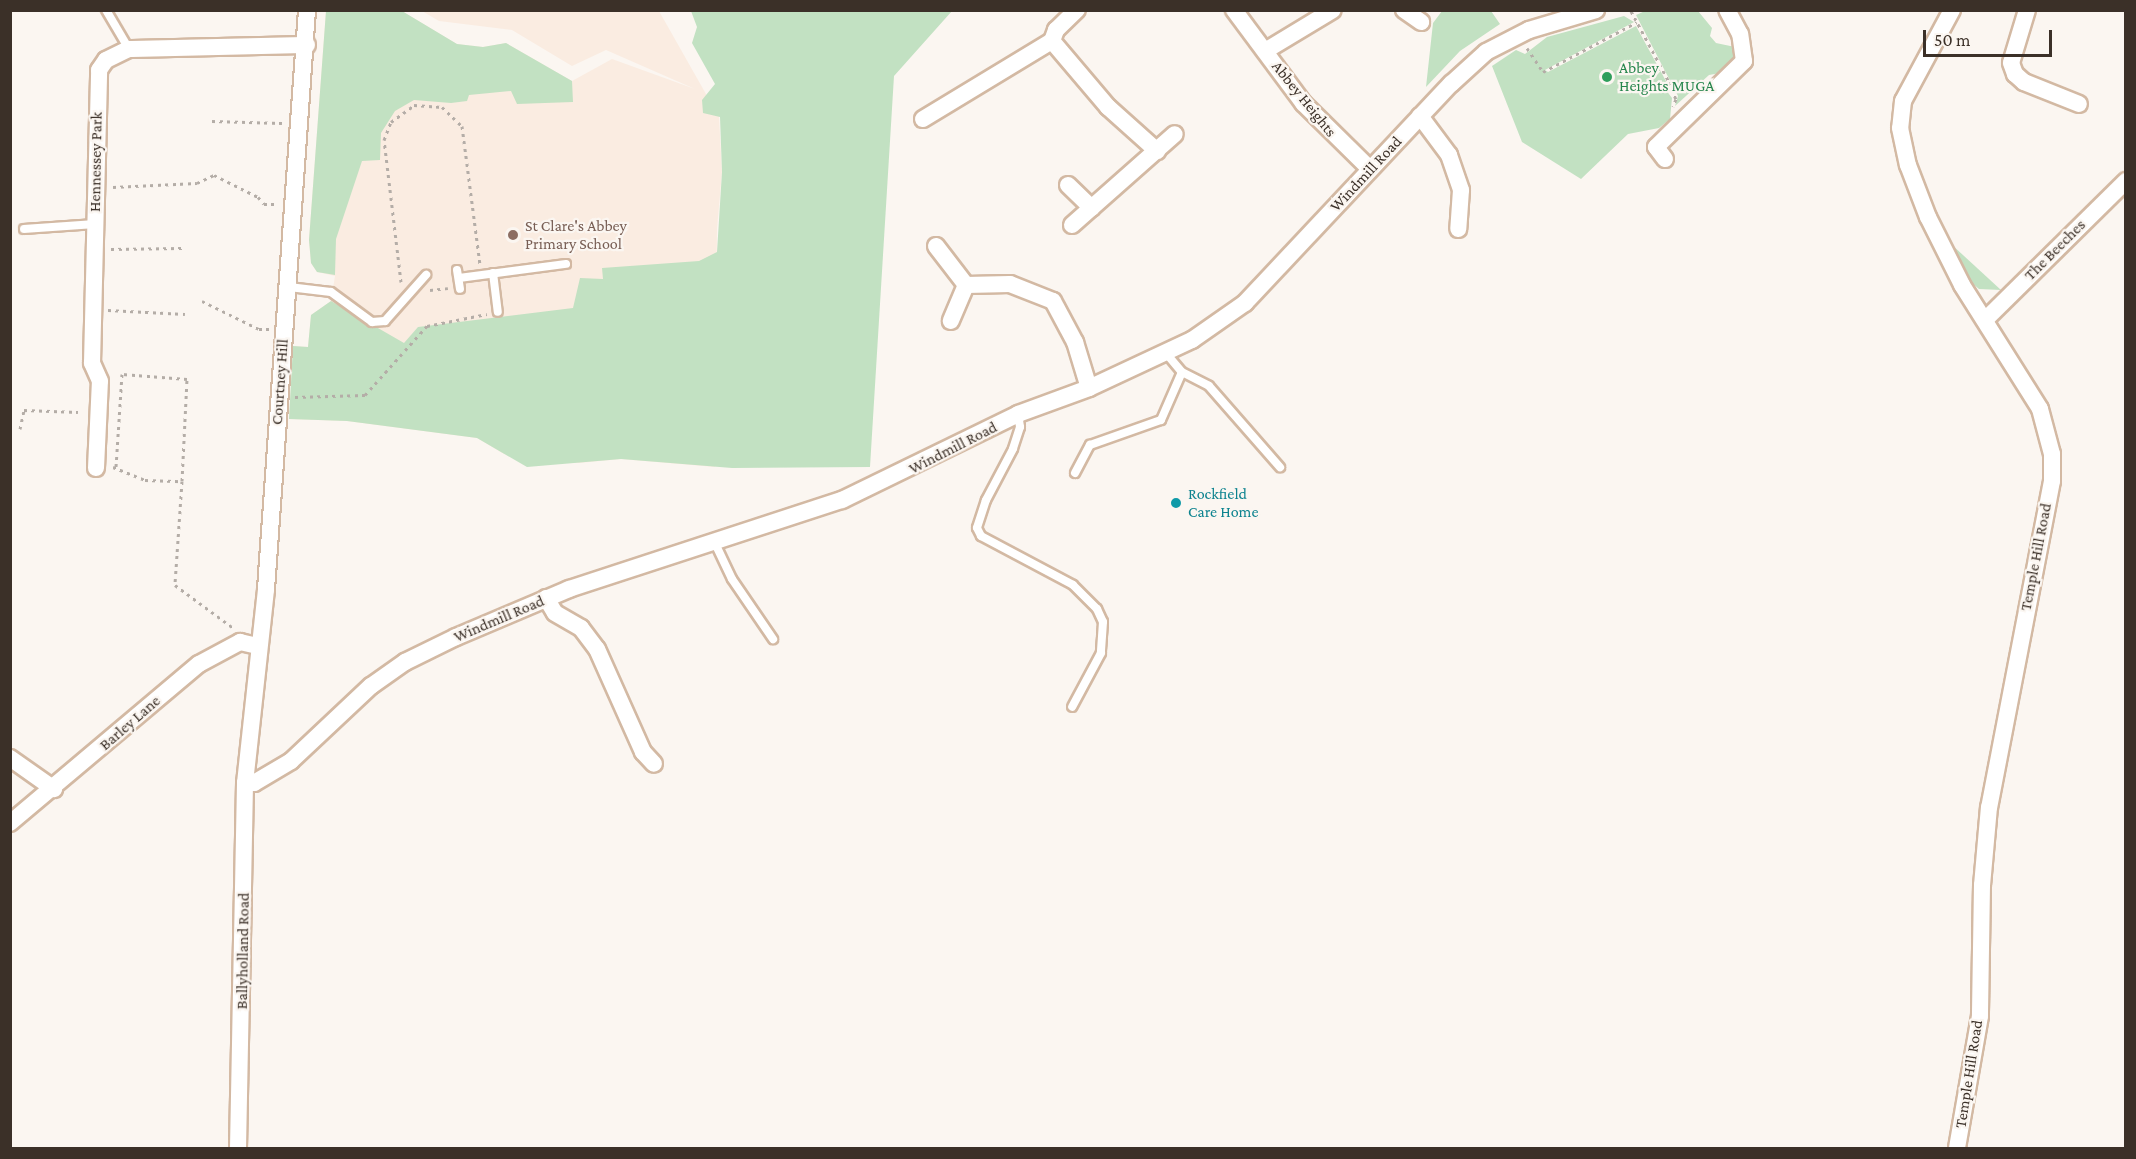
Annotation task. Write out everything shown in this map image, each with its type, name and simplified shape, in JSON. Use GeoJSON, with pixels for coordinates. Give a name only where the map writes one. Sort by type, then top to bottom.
{"type":"FeatureCollection","features":[{"type":"Feature","properties":{"kind":"street","name":"Courtney Hill"},"geometry":{"type":"LineString","coordinates":[[246,753],[266,589],[307,45],[307,10]]}},
{"type":"Feature","properties":{"kind":"street"},"geometry":{"type":"LineString","coordinates":[[923,119],[1052,41],[1056,30],[1077,10]]}},
{"type":"Feature","properties":{"kind":"street","name":"Abbey Heights"},"geometry":{"type":"LineString","coordinates":[[1234,10],[1303,103],[1370,169]]}},
{"type":"Feature","properties":{"kind":"street","name":"Abbey Heights"},"geometry":{"type":"LineString","coordinates":[[1265,51],[1333,10]]}},
{"type":"Feature","properties":{"kind":"street"},"geometry":{"type":"LineString","coordinates":[[1404,10],[1421,22]]}},
{"type":"Feature","properties":{"kind":"street","name":"Windmill Road"},"geometry":{"type":"LineString","coordinates":[[245,783],[254,783],[291,761],[371,686],[405,662],[546,598],[713,539],[842,500],[1018,414],[1089,388],[1192,340],[1245,303],[1420,116],[1486,52],[1551,16],[1596,10]]}},
{"type":"Feature","properties":{"kind":"street"},"geometry":{"type":"LineString","coordinates":[[1665,159],[1656,147],[1744,61],[1740,34],[1727,10]]}},
{"type":"Feature","properties":{"kind":"street","name":"Temple Hill Road"},"geometry":{"type":"LineString","coordinates":[[1952,10],[1904,101],[1900,128],[1908,165],[1928,217],[1962,285],[2040,409],[2050,435],[2052,481],[1989,807],[1982,885],[1980,1016],[1957,1149]]}},
{"type":"Feature","properties":{"kind":"street"},"geometry":{"type":"LineString","coordinates":[[2027,10],[2011,63],[2015,74],[2024,82],[2079,104]]}},
{"type":"Feature","properties":{"kind":"street"},"geometry":{"type":"LineString","coordinates":[[1052,41],[1108,107],[1157,151]]}},
{"type":"Feature","properties":{"kind":"street","name":"Hennessey Park"},"geometry":{"type":"LineString","coordinates":[[96,468],[100,381],[92,363],[99,70],[106,60],[129,49],[307,45]]}},
{"type":"Feature","properties":{"kind":"street"},"geometry":{"type":"LineString","coordinates":[[1420,116],[1449,154],[1461,190],[1458,229]]}},
{"type":"Feature","properties":{"kind":"street"},"geometry":{"type":"LineString","coordinates":[[1072,225],[1174,134]]}},
{"type":"Feature","properties":{"kind":"street","name":"The Beeches"},"geometry":{"type":"LineString","coordinates":[[1985,320],[2126,181]]}},
{"type":"Feature","properties":{"kind":"street"},"geometry":{"type":"LineString","coordinates":[[1068,185],[1092,207]]}},
{"type":"Feature","properties":{"kind":"street"},"geometry":{"type":"LineString","coordinates":[[936,246],[966,285]]}},
{"type":"Feature","properties":{"kind":"street"},"geometry":{"type":"LineString","coordinates":[[966,285],[1010,284],[1053,301],[1075,342],[1089,388]]}},
{"type":"Feature","properties":{"kind":"street"},"geometry":{"type":"LineString","coordinates":[[951,321],[966,285]]}},
{"type":"Feature","properties":{"kind":"street"},"geometry":{"type":"LineString","coordinates":[[546,598],[555,613],[581,628],[597,650],[643,752],[654,764]]}},
{"type":"Feature","properties":{"kind":"street","name":"Barley Lane"},"geometry":{"type":"LineString","coordinates":[[10,823],[54,789],[199,664],[240,642],[258,646]]}},
{"type":"Feature","properties":{"kind":"street","name":"Ballyholland Road"},"geometry":{"type":"LineString","coordinates":[[238,1149],[246,753]]}},
{"type":"Feature","properties":{"kind":"street"},"geometry":{"type":"LineString","coordinates":[[10,758],[54,789]]}},
{"type":"Feature","properties":{"kind":"lane"},"geometry":{"type":"LineString","coordinates":[[106,10],[129,49]]}},
{"type":"Feature","properties":{"kind":"lane"},"geometry":{"type":"LineString","coordinates":[[24,229],[95,224]]}},
{"type":"Feature","properties":{"kind":"lane"},"geometry":{"type":"LineString","coordinates":[[456,288],[458,274],[493,273],[566,264]]}},
{"type":"Feature","properties":{"kind":"lane"},"geometry":{"type":"LineString","coordinates":[[493,273],[498,312]]}},
{"type":"Feature","properties":{"kind":"lane"},"geometry":{"type":"LineString","coordinates":[[289,287],[331,292],[372,322],[385,321],[426,274]]}},
{"type":"Feature","properties":{"kind":"lane"},"geometry":{"type":"LineString","coordinates":[[1165,352],[1182,372],[1209,386],[1280,467]]}},
{"type":"Feature","properties":{"kind":"lane"},"geometry":{"type":"LineString","coordinates":[[1075,473],[1090,445],[1161,420],[1182,372]]}},
{"type":"Feature","properties":{"kind":"lane"},"geometry":{"type":"LineString","coordinates":[[1018,414],[1020,427],[1013,448],[986,500],[977,528],[981,536],[1073,585],[1097,609],[1103,622],[1101,653],[1072,707]]}},
{"type":"Feature","properties":{"kind":"lane"},"geometry":{"type":"LineString","coordinates":[[713,539],[732,579],[773,639]]}},
{"type":"Feature","properties":{"kind":"path"},"geometry":{"type":"LineString","coordinates":[[1631,11],[1669,82],[1676,99],[1673,105],[1682,120]]}},
{"type":"Feature","properties":{"kind":"path"},"geometry":{"type":"LineString","coordinates":[[1524,44],[1543,72],[1637,22]]}},
{"type":"Feature","properties":{"kind":"path"},"geometry":{"type":"LineString","coordinates":[[402,282],[384,140],[391,122],[414,105],[442,107],[462,126],[480,265]]}},
{"type":"Feature","properties":{"kind":"path"},"geometry":{"type":"LineString","coordinates":[[212,122],[287,124]]}},
{"type":"Feature","properties":{"kind":"path"},"geometry":{"type":"LineString","coordinates":[[113,187],[197,183],[214,176],[258,197],[264,204],[281,204]]}},
{"type":"Feature","properties":{"kind":"path"},"geometry":{"type":"LineString","coordinates":[[106,250],[182,248]]}},
{"type":"Feature","properties":{"kind":"path"},"geometry":{"type":"LineString","coordinates":[[422,296],[429,290],[456,288]]}},
{"type":"Feature","properties":{"kind":"path"},"geometry":{"type":"LineString","coordinates":[[202,301],[259,329],[271,329]]}},
{"type":"Feature","properties":{"kind":"path"},"geometry":{"type":"LineString","coordinates":[[279,397],[365,395],[427,326],[488,313],[487,304]]}},
{"type":"Feature","properties":{"kind":"path"},"geometry":{"type":"LineString","coordinates":[[104,309],[185,314]]}},
{"type":"Feature","properties":{"kind":"path"},"geometry":{"type":"LineString","coordinates":[[116,467],[122,374],[188,379],[175,585],[235,629]]}},
{"type":"Feature","properties":{"kind":"path"},"geometry":{"type":"LineString","coordinates":[[20,429],[24,410],[78,412]]}},
{"type":"Feature","properties":{"kind":"path"},"geometry":{"type":"LineString","coordinates":[[96,468],[116,467],[145,480],[182,481]]}},
{"type":"Feature","properties":{"kind":"shaded area","name":"St Clare's Abbey Primary School"},"geometry":{"type":"Polygon","coordinates":[[[326,11],[402,11],[457,44],[483,47],[506,43],[572,81],[612,59],[695,89],[606,50],[572,66],[512,30],[439,21],[422,11],[659,11],[719,117],[722,172],[717,229],[715,467],[621,459],[579,463],[504,454],[477,438],[347,421],[289,419],[293,346],[308,347],[311,315],[331,301],[335,276],[317,272],[311,263],[309,240],[326,11]]]}},
{"type":"Feature","properties":{"kind":"green space"},"geometry":{"type":"Polygon","coordinates":[[[326,11],[402,11],[457,44],[483,47],[506,43],[572,81],[573,102],[517,104],[511,91],[469,95],[467,101],[451,103],[414,100],[395,111],[381,133],[380,160],[362,161],[336,239],[335,275],[317,272],[311,263],[309,240],[326,11]]]}},
{"type":"Feature","properties":{"kind":"green space"},"geometry":{"type":"Polygon","coordinates":[[[691,11],[952,11],[894,76],[870,467],[732,468],[621,459],[527,467],[477,438],[347,421],[289,419],[293,346],[308,347],[311,315],[331,301],[404,343],[418,327],[573,308],[580,278],[603,279],[602,268],[699,261],[717,252],[722,172],[720,117],[703,113],[702,100],[715,84],[692,43],[697,27],[691,11]]]}},
{"type":"Feature","properties":{"kind":"green space"},"geometry":{"type":"Polygon","coordinates":[[[1442,11],[1491,11],[1500,24],[1460,51],[1426,87],[1433,23],[1442,11]]]}},
{"type":"Feature","properties":{"kind":"green space"},"geometry":{"type":"Polygon","coordinates":[[[1645,11],[1698,11],[1712,28],[1710,36],[1716,43],[1735,47],[1736,55],[1730,65],[1720,73],[1709,75],[1675,106],[1678,96],[1636,15],[1645,11]]]}},
{"type":"Feature","properties":{"kind":"green space"},"geometry":{"type":"Polygon","coordinates":[[[1624,16],[1634,22],[1545,70],[1548,72],[1636,26],[1667,83],[1663,86],[1672,98],[1670,119],[1659,128],[1628,134],[1581,179],[1522,142],[1492,66],[1516,50],[1525,54],[1547,37],[1624,16]]]}},
{"type":"Feature","properties":{"kind":"green space"},"geometry":{"type":"Polygon","coordinates":[[[1951,244],[2001,290],[1979,289],[1972,283],[1951,244]]]}},
{"type":"Feature","properties":{"kind":"place","name":"Abbey Heights MUGA"},"geometry":{"type":"Point","coordinates":[1607,77]}},
{"type":"Feature","properties":{"kind":"place","name":"St Clare's Abbey Primary School"},"geometry":{"type":"Point","coordinates":[513,235]}},
{"type":"Feature","properties":{"kind":"place","name":"Rockfield Care Home"},"geometry":{"type":"Point","coordinates":[1176,503]}}]}
